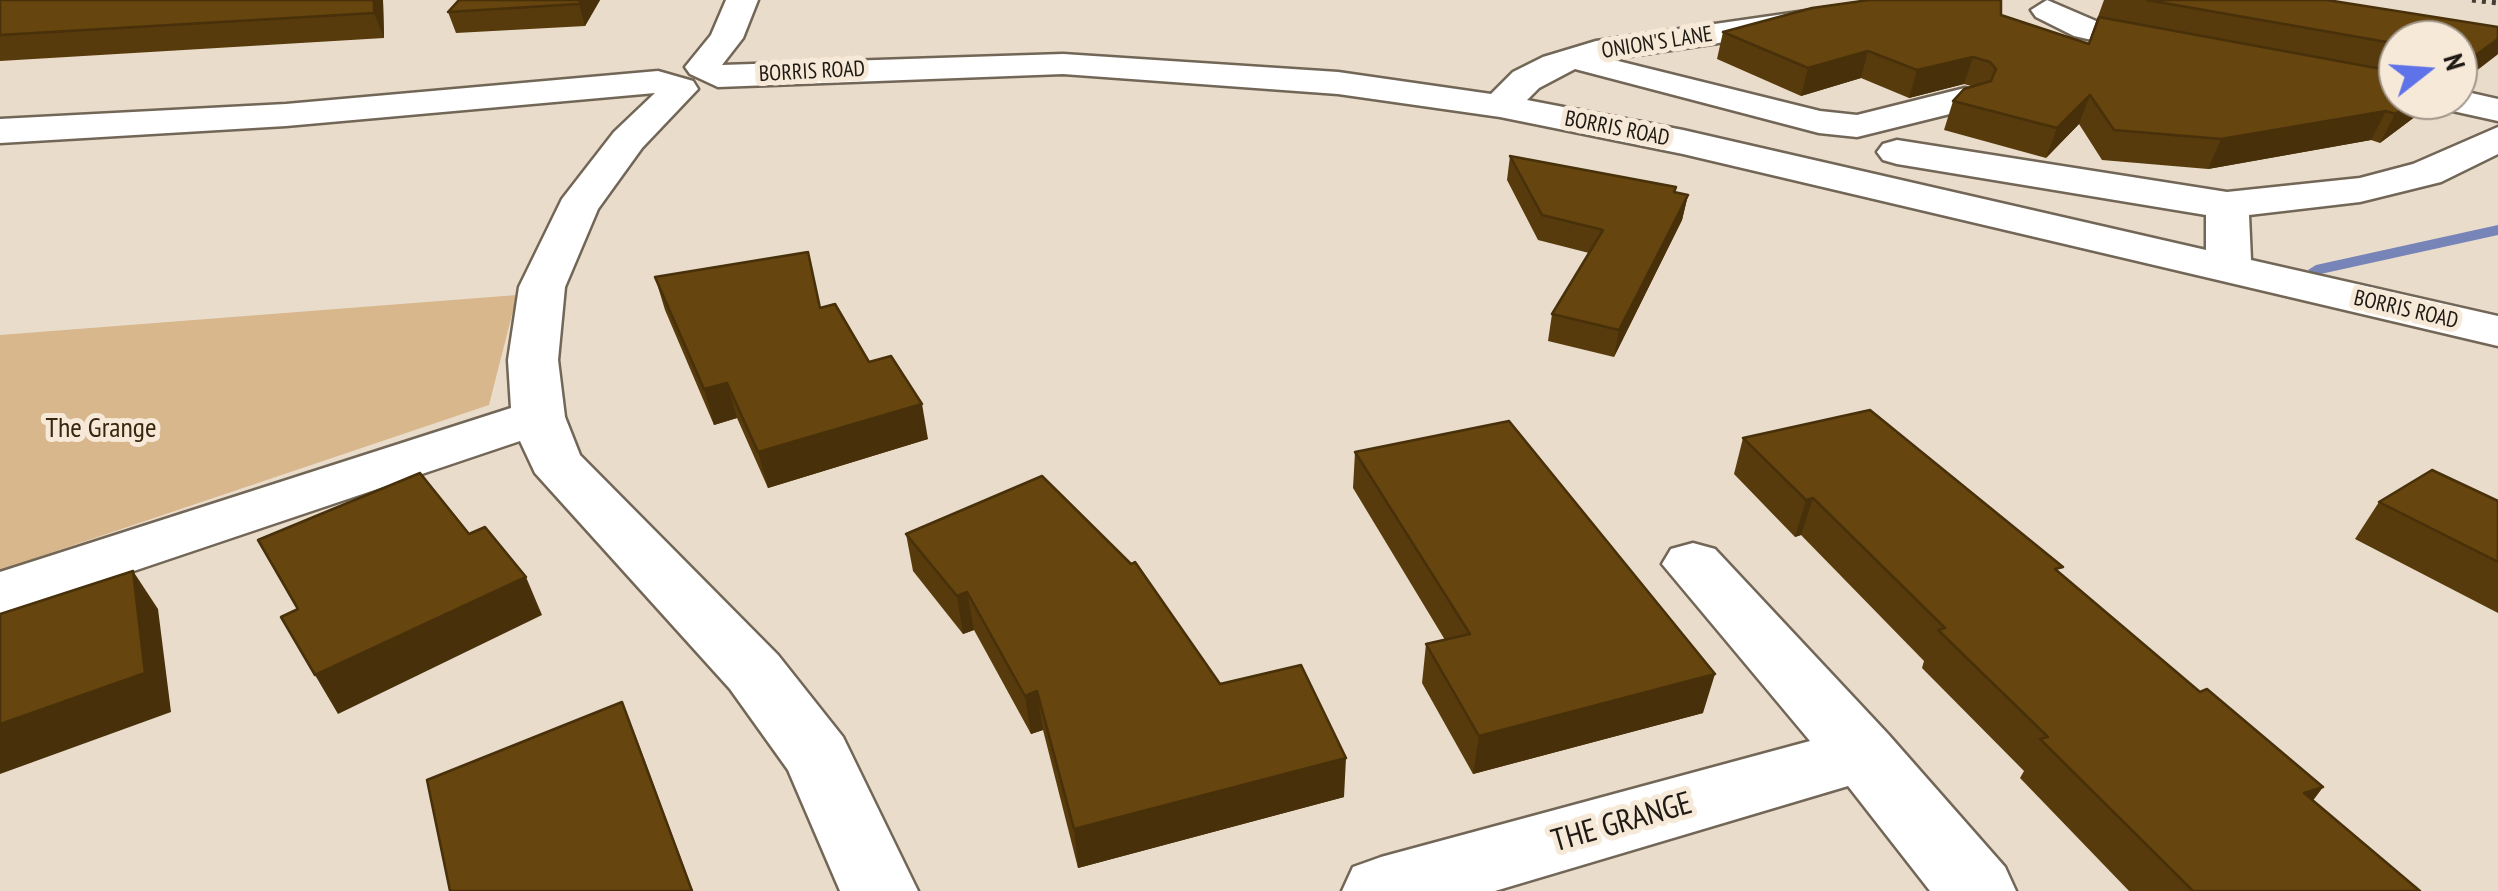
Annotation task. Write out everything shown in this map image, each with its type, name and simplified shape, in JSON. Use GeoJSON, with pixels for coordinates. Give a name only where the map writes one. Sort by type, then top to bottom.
{"type":"FeatureCollection","features":[{"type":"Feature","properties":{"kind":"street"},"geometry":{"type":"LineString","coordinates":[[742,0],[726,38],[628,140],[577,208],[542,287],[534,360],[538,416],[555,460],[754,672],[818,757],[879,891]]}},
{"type":"Feature","properties":{"kind":"street","name":"ONION'S LANE"},"geometry":{"type":"LineString","coordinates":[[1500,106],[1526,80],[1562,62],[1632,45],[1948,0]]}},
{"type":"Feature","properties":{"kind":"street"},"geometry":{"type":"LineString","coordinates":[[2048,10],[2086,28],[2198,52]]}},
{"type":"Feature","properties":{"kind":"street"},"geometry":{"type":"LineString","coordinates":[[1562,62],[1656,78],[1819,122],[1857,126],[1965,99]]}},
{"type":"Feature","properties":{"kind":"street","name":"BORRIS ROAD"},"geometry":{"type":"LineString","coordinates":[[0,131],[266,116],[689,79],[942,65],[1063,64],[1338,84],[1500,106],[1682,142],[2498,331]]}},
{"type":"Feature","properties":{"kind":"street"},"geometry":{"type":"LineString","coordinates":[[1897,152],[2112,190],[2227,205],[2360,190],[2427,173],[2498,139]]}},
{"type":"Feature","properties":{"kind":"street"},"geometry":{"type":"LineString","coordinates":[[2227,205],[2229,268]]}},
{"type":"Feature","properties":{"kind":"street"},"geometry":{"type":"LineString","coordinates":[[0,594],[538,416]]}},
{"type":"Feature","properties":{"kind":"street"},"geometry":{"type":"LineString","coordinates":[[1693,564],[1863,754],[1977,891]]}},
{"type":"Feature","properties":{"kind":"street","name":"THE GRANGE"},"geometry":{"type":"LineString","coordinates":[[1380,891],[1863,754]]}},
{"type":"Feature","properties":{"kind":"green space","name":"The Grange"},"geometry":{"type":"Polygon","coordinates":[[[517,295],[489,405],[0,570],[0,335],[517,295]]]}},
{"type":"Feature","properties":{"kind":"building"},"geometry":{"type":"Polygon","coordinates":[[[0,0],[374,0],[374,13],[0,35],[0,0]]]}},
{"type":"Feature","properties":{"kind":"building"},"geometry":{"type":"Polygon","coordinates":[[[459,0],[581,0],[579,4],[448,12],[459,0]]]}},
{"type":"Feature","properties":{"kind":"building"},"geometry":{"type":"Polygon","coordinates":[[[1869,0],[2001,0],[2001,15],[2089,44],[2099,17],[2378,68],[2378,112],[2221,139],[2114,130],[2090,95],[2057,128],[1953,101],[1964,89],[1991,81],[1996,69],[1990,62],[1973,57],[1917,70],[1868,51],[1808,68],[1723,32],[1812,8],[1869,0]]]}},
{"type":"Feature","properties":{"kind":"building"},"geometry":{"type":"Polygon","coordinates":[[[2147,0],[2327,0],[2454,20],[2378,20],[2378,40],[2147,0]]]}},
{"type":"Feature","properties":{"kind":"building"},"geometry":{"type":"Polygon","coordinates":[[[2478,24],[2498,27],[2498,39],[2478,54],[2478,24]]]}},
{"type":"Feature","properties":{"kind":"building"},"geometry":{"type":"Polygon","coordinates":[[[1510,156],[1676,187],[1674,192],[1688,195],[1619,330],[1552,314],[1603,230],[1542,215],[1510,156]]]}},
{"type":"Feature","properties":{"kind":"building"},"geometry":{"type":"Polygon","coordinates":[[[808,252],[820,308],[835,304],[869,362],[891,356],[922,404],[758,452],[727,383],[704,389],[655,277],[808,252]]]}},
{"type":"Feature","properties":{"kind":"building"},"geometry":{"type":"Polygon","coordinates":[[[1870,410],[2063,567],[2055,569],[2200,692],[2207,689],[2323,787],[2304,793],[2420,891],[2193,891],[2040,739],[2048,737],[1938,630],[1945,628],[1813,498],[1806,500],[1743,438],[1870,410]]]}},
{"type":"Feature","properties":{"kind":"building"},"geometry":{"type":"Polygon","coordinates":[[[1509,421],[1715,674],[1479,736],[1426,644],[1470,634],[1355,452],[1509,421]]]}},
{"type":"Feature","properties":{"kind":"building"},"geometry":{"type":"Polygon","coordinates":[[[2432,470],[2498,501],[2498,562],[2379,502],[2432,470]]]}},
{"type":"Feature","properties":{"kind":"building"},"geometry":{"type":"Polygon","coordinates":[[[420,473],[469,534],[485,527],[526,577],[315,675],[281,617],[298,609],[258,540],[420,473]]]}},
{"type":"Feature","properties":{"kind":"building"},"geometry":{"type":"Polygon","coordinates":[[[1042,476],[1131,564],[1135,562],[1220,684],[1301,665],[1346,758],[1074,829],[1037,691],[1025,696],[967,592],[957,596],[906,534],[1042,476]]]}},
{"type":"Feature","properties":{"kind":"building"},"geometry":{"type":"Polygon","coordinates":[[[133,571],[145,673],[0,724],[0,614],[133,571]]]}},
{"type":"Feature","properties":{"kind":"building"},"geometry":{"type":"Polygon","coordinates":[[[622,702],[692,891],[450,891],[427,780],[622,702]]]}},
{"type":"Feature","properties":{"kind":"waterway"},"geometry":{"type":"LineString","coordinates":[[2316,270],[2498,230]]}},
{"type":"Feature","properties":{"kind":"railway"},"geometry":{"type":"LineString","coordinates":[[2472,0],[2498,3]]}}]}
